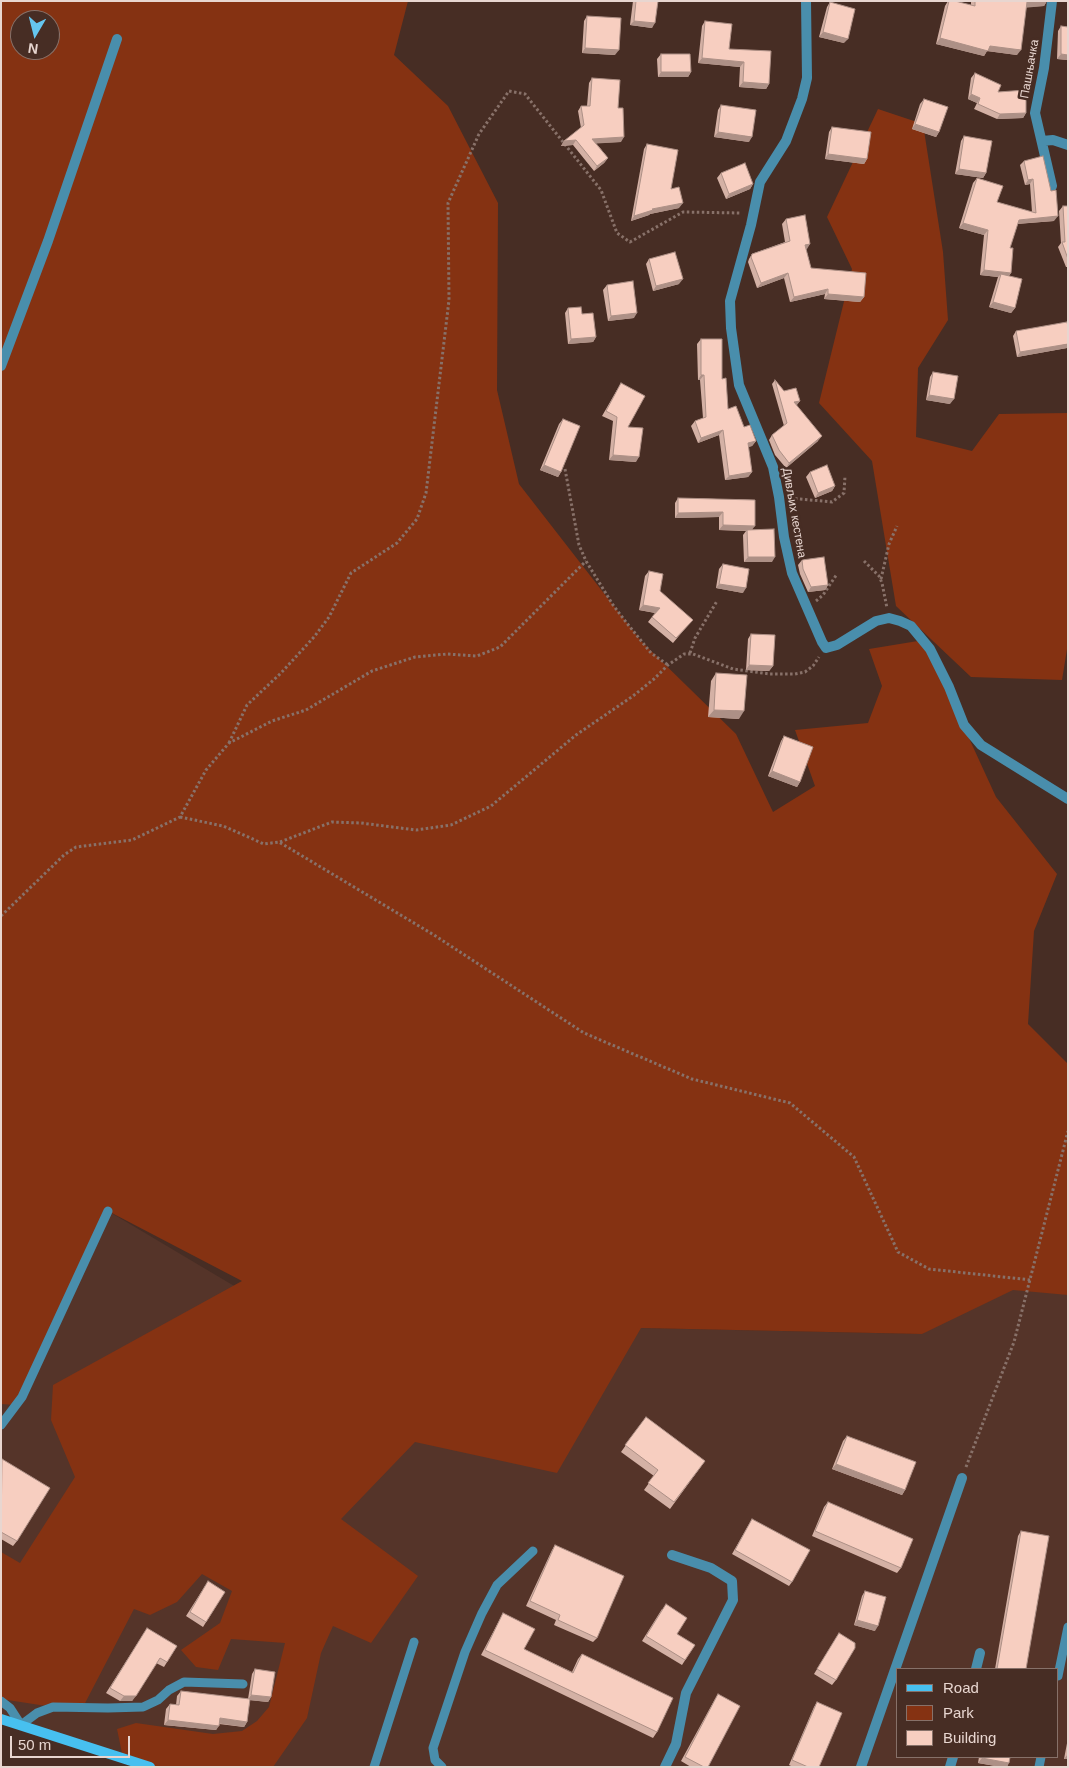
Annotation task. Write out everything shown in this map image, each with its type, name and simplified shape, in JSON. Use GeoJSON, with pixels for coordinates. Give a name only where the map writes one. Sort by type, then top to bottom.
{"type":"FeatureCollection","features":[{"type":"Feature","properties":{"kind":"street","name":"Дивљих кестена"},"geometry":{"type":"LineString","coordinates":[[806,1],[806,78],[802,99],[786,141],[760,182],[730,301],[731,328],[739,386],[773,467],[784,537],[792,573],[826,648]]}},
{"type":"Feature","properties":{"kind":"street","name":"Пашњачка"},"geometry":{"type":"LineString","coordinates":[[1052,1],[1044,68],[1035,113],[1052,186]]}},
{"type":"Feature","properties":{"kind":"street"},"geometry":{"type":"LineString","coordinates":[[1,366],[48,241],[117,39]]}},
{"type":"Feature","properties":{"kind":"street"},"geometry":{"type":"LineString","coordinates":[[1042,140],[1053,140],[1068,145]]}},
{"type":"Feature","properties":{"kind":"street"},"geometry":{"type":"LineString","coordinates":[[826,648],[837,645],[876,621],[889,618],[911,626],[930,649],[949,687],[964,725],[981,745],[1068,799]]}},
{"type":"Feature","properties":{"kind":"street"},"geometry":{"type":"LineString","coordinates":[[861,1767],[962,1478]]}},
{"type":"Feature","properties":{"kind":"street"},"geometry":{"type":"LineString","coordinates":[[665,1767],[676,1744],[686,1693],[732,1600],[732,1581],[711,1568],[672,1555]]}},
{"type":"Feature","properties":{"kind":"street"},"geometry":{"type":"LineString","coordinates":[[976,1668],[980,1653]]}},
{"type":"Feature","properties":{"kind":"street"},"geometry":{"type":"LineString","coordinates":[[1,1719],[150,1767]]}},
{"type":"Feature","properties":{"kind":"lane"},"geometry":{"type":"LineString","coordinates":[[1,1425],[22,1398],[108,1210]]}},
{"type":"Feature","properties":{"kind":"lane"},"geometry":{"type":"LineString","coordinates":[[442,1767],[435,1760],[433,1748],[465,1652],[496,1585],[533,1551]]}},
{"type":"Feature","properties":{"kind":"lane"},"geometry":{"type":"LineString","coordinates":[[1059,1671],[1068,1627]]}},
{"type":"Feature","properties":{"kind":"lane"},"geometry":{"type":"LineString","coordinates":[[374,1767],[414,1642]]}},
{"type":"Feature","properties":{"kind":"lane"},"geometry":{"type":"LineString","coordinates":[[1,1701],[10,1708],[22,1725],[37,1713],[53,1707],[143,1707],[158,1700],[169,1690],[184,1682],[244,1684]]}},
{"type":"Feature","properties":{"kind":"path"},"geometry":{"type":"LineString","coordinates":[[1,916],[64,855],[76,847],[132,840],[180,817],[206,770],[229,743],[247,705],[314,637],[329,617],[351,573],[398,544],[417,518],[426,493],[450,300],[448,204],[479,134],[509,92],[525,94],[601,190],[617,233],[630,242],[683,212],[753,213]]}},
{"type":"Feature","properties":{"kind":"path"},"geometry":{"type":"LineString","coordinates":[[565,469],[579,545],[586,561],[613,605],[626,622],[651,653],[668,665]]}},
{"type":"Feature","properties":{"kind":"path"},"geometry":{"type":"LineString","coordinates":[[779,497],[832,502],[844,493],[845,476]]}},
{"type":"Feature","properties":{"kind":"path"},"geometry":{"type":"LineString","coordinates":[[880,580],[883,575],[888,549],[897,526]]}},
{"type":"Feature","properties":{"kind":"path"},"geometry":{"type":"LineString","coordinates":[[229,743],[272,721],[306,710],[372,671],[415,657],[448,654],[476,656],[500,647],[586,561]]}},
{"type":"Feature","properties":{"kind":"path"},"geometry":{"type":"LineString","coordinates":[[864,561],[880,580],[884,589],[889,618]]}},
{"type":"Feature","properties":{"kind":"path"},"geometry":{"type":"LineString","coordinates":[[807,607],[823,596],[837,574]]}},
{"type":"Feature","properties":{"kind":"path"},"geometry":{"type":"LineString","coordinates":[[690,653],[694,638],[718,601]]}},
{"type":"Feature","properties":{"kind":"path"},"geometry":{"type":"LineString","coordinates":[[180,817],[223,826],[264,844],[279,842],[332,822],[361,823],[416,830],[451,825],[491,806],[576,735],[633,696],[654,680],[668,665],[684,654],[690,653],[733,669],[770,674],[795,674],[805,672],[813,666],[826,648]]}},
{"type":"Feature","properties":{"kind":"path"},"geometry":{"type":"LineString","coordinates":[[279,842],[434,936],[584,1033],[692,1079],[790,1103],[854,1157],[898,1252],[929,1269],[1031,1280]]}},
{"type":"Feature","properties":{"kind":"path"},"geometry":{"type":"LineString","coordinates":[[962,1478],[1014,1342],[1068,1131]]}},
{"type":"Feature","properties":{"kind":"shaded area"},"geometry":{"type":"Polygon","coordinates":[[[1068,1075],[1068,1767],[150,1767],[1,1719],[1,1360],[108,1211],[320,1337],[641,1328],[922,1334],[1068,1075]]]}},
{"type":"Feature","properties":{"kind":"green space"},"geometry":{"type":"Polygon","coordinates":[[[1,1],[408,1],[394,55],[448,106],[498,203],[497,390],[519,484],[641,641],[736,734],[773,812],[815,786],[795,730],[868,723],[882,686],[869,649],[924,640],[996,797],[1057,874],[1034,931],[1028,1024],[1068,1064],[1068,1295],[1013,1290],[922,1334],[641,1328],[557,1473],[415,1442],[341,1519],[418,1576],[371,1643],[333,1626],[321,1653],[307,1718],[273,1767],[151,1767],[123,1758],[117,1729],[136,1723],[213,1734],[242,1731],[257,1721],[269,1707],[285,1643],[231,1639],[218,1670],[196,1667],[181,1650],[220,1623],[232,1591],[202,1574],[177,1602],[150,1615],[134,1609],[83,1707],[53,1707],[1,1699],[1,1552],[20,1563],[75,1477],[51,1420],[53,1385],[242,1281],[108,1211],[16,1405],[1,1404],[1,1]]]}},
{"type":"Feature","properties":{"kind":"green space"},"geometry":{"type":"Polygon","coordinates":[[[878,109],[923,124],[943,252],[948,320],[918,368],[916,437],[972,451],[999,414],[1068,413],[1068,643],[1062,680],[971,677],[896,606],[872,461],[819,403],[852,269],[827,217],[878,109]]]}},
{"type":"Feature","properties":{"kind":"building"},"geometry":{"type":"Polygon","coordinates":[[[636,1],[658,1],[655,23],[634,21],[636,1]]]}},
{"type":"Feature","properties":{"kind":"building"},"geometry":{"type":"Polygon","coordinates":[[[949,1],[975,6],[975,1],[1034,1],[1027,2],[1021,50],[990,46],[988,51],[940,38],[949,1]]]}},
{"type":"Feature","properties":{"kind":"building"},"geometry":{"type":"Polygon","coordinates":[[[830,2],[855,9],[848,39],[823,32],[830,2]]]}},
{"type":"Feature","properties":{"kind":"building"},"geometry":{"type":"Polygon","coordinates":[[[587,16],[621,18],[619,50],[585,48],[587,16]]]}},
{"type":"Feature","properties":{"kind":"building"},"geometry":{"type":"Polygon","coordinates":[[[705,21],[732,24],[729,49],[771,51],[769,84],[743,82],[744,62],[702,58],[705,21]]]}},
{"type":"Feature","properties":{"kind":"building"},"geometry":{"type":"Polygon","coordinates":[[[1061,26],[1068,27],[1068,55],[1061,54],[1061,26]]]}},
{"type":"Feature","properties":{"kind":"building"},"geometry":{"type":"Polygon","coordinates":[[[661,54],[690,54],[691,72],[661,72],[661,54]]]}},
{"type":"Feature","properties":{"kind":"building"},"geometry":{"type":"Polygon","coordinates":[[[975,73],[1001,85],[998,92],[1026,90],[1026,113],[1000,114],[978,104],[980,98],[971,94],[975,73]]]}},
{"type":"Feature","properties":{"kind":"building"},"geometry":{"type":"Polygon","coordinates":[[[592,78],[620,80],[618,108],[623,108],[624,137],[592,139],[608,158],[597,166],[576,140],[564,141],[584,125],[581,106],[590,106],[592,78]]]}},
{"type":"Feature","properties":{"kind":"building"},"geometry":{"type":"Polygon","coordinates":[[[924,99],[948,107],[939,132],[915,124],[924,99]]]}},
{"type":"Feature","properties":{"kind":"building"},"geometry":{"type":"Polygon","coordinates":[[[721,105],[756,110],[752,137],[718,132],[721,105]]]}},
{"type":"Feature","properties":{"kind":"building"},"geometry":{"type":"Polygon","coordinates":[[[832,127],[871,132],[867,159],[828,154],[832,127]]]}},
{"type":"Feature","properties":{"kind":"building"},"geometry":{"type":"Polygon","coordinates":[[[964,136],[992,141],[986,173],[959,169],[964,136]]]}},
{"type":"Feature","properties":{"kind":"building"},"geometry":{"type":"Polygon","coordinates":[[[647,144],[678,150],[671,189],[679,187],[683,203],[652,209],[634,216],[647,144]]]}},
{"type":"Feature","properties":{"kind":"building"},"geometry":{"type":"Polygon","coordinates":[[[1043,156],[1051,191],[1056,190],[1058,216],[1019,220],[1010,248],[1013,248],[1011,273],[984,270],[988,230],[963,223],[977,178],[1003,186],[997,202],[1036,213],[1033,179],[1028,180],[1024,161],[1043,156]]]}},
{"type":"Feature","properties":{"kind":"building"},"geometry":{"type":"Polygon","coordinates":[[[745,163],[753,184],[729,194],[721,173],[745,163]]]}},
{"type":"Feature","properties":{"kind":"building"},"geometry":{"type":"Polygon","coordinates":[[[1063,206],[1068,206],[1068,259],[1062,242],[1065,242],[1063,206]]]}},
{"type":"Feature","properties":{"kind":"building"},"geometry":{"type":"Polygon","coordinates":[[[805,215],[810,244],[805,245],[811,268],[866,273],[864,297],[828,294],[828,289],[794,297],[788,273],[761,283],[751,257],[752,254],[790,241],[786,219],[805,215]]]}},
{"type":"Feature","properties":{"kind":"building"},"geometry":{"type":"Polygon","coordinates":[[[675,252],[683,279],[656,286],[649,259],[675,252]]]}},
{"type":"Feature","properties":{"kind":"building"},"geometry":{"type":"Polygon","coordinates":[[[1001,274],[1022,279],[1015,308],[993,302],[1001,274]]]}},
{"type":"Feature","properties":{"kind":"building"},"geometry":{"type":"Polygon","coordinates":[[[633,281],[637,313],[611,316],[607,285],[633,281]]]}},
{"type":"Feature","properties":{"kind":"building"},"geometry":{"type":"Polygon","coordinates":[[[581,307],[582,314],[593,313],[596,337],[571,339],[568,308],[581,307]]]}},
{"type":"Feature","properties":{"kind":"building"},"geometry":{"type":"Polygon","coordinates":[[[1067,322],[1068,344],[1020,352],[1016,331],[1067,322]]]}},
{"type":"Feature","properties":{"kind":"building"},"geometry":{"type":"Polygon","coordinates":[[[701,339],[722,339],[722,379],[726,378],[728,409],[736,406],[744,427],[750,425],[756,441],[748,443],[752,472],[729,476],[723,430],[701,438],[695,421],[706,417],[704,375],[701,375],[701,339]]]}},
{"type":"Feature","properties":{"kind":"building"},"geometry":{"type":"Polygon","coordinates":[[[933,372],[958,376],[954,399],[929,395],[933,372]]]}},
{"type":"Feature","properties":{"kind":"building"},"geometry":{"type":"Polygon","coordinates":[[[775,380],[784,391],[796,388],[800,401],[794,402],[822,436],[789,463],[779,450],[772,435],[787,423],[775,380]]]}},
{"type":"Feature","properties":{"kind":"building"},"geometry":{"type":"Polygon","coordinates":[[[621,383],[645,396],[628,427],[643,428],[639,457],[613,455],[617,417],[606,411],[621,383]]]}},
{"type":"Feature","properties":{"kind":"building"},"geometry":{"type":"Polygon","coordinates":[[[563,419],[580,426],[561,472],[544,465],[563,419]]]}},
{"type":"Feature","properties":{"kind":"building"},"geometry":{"type":"Polygon","coordinates":[[[827,465],[835,486],[818,493],[810,472],[827,465]]]}},
{"type":"Feature","properties":{"kind":"building"},"geometry":{"type":"Polygon","coordinates":[[[678,498],[755,500],[755,526],[723,525],[723,512],[678,513],[678,498]]]}},
{"type":"Feature","properties":{"kind":"building"},"geometry":{"type":"Polygon","coordinates":[[[774,529],[775,557],[748,557],[747,530],[774,529]]]}},
{"type":"Feature","properties":{"kind":"building"},"geometry":{"type":"Polygon","coordinates":[[[824,557],[828,585],[811,587],[803,569],[802,560],[824,557]]]}},
{"type":"Feature","properties":{"kind":"building"},"geometry":{"type":"Polygon","coordinates":[[[723,564],[749,569],[746,588],[719,584],[723,564]]]}},
{"type":"Feature","properties":{"kind":"building"},"geometry":{"type":"Polygon","coordinates":[[[649,571],[663,574],[660,591],[693,620],[676,638],[652,617],[660,608],[643,605],[649,571]]]}},
{"type":"Feature","properties":{"kind":"building"},"geometry":{"type":"Polygon","coordinates":[[[751,634],[775,635],[773,666],[749,665],[751,634]]]}},
{"type":"Feature","properties":{"kind":"building"},"geometry":{"type":"Polygon","coordinates":[[[716,673],[747,675],[744,711],[714,710],[716,673]]]}},
{"type":"Feature","properties":{"kind":"building"},"geometry":{"type":"Polygon","coordinates":[[[784,736],[813,747],[800,782],[772,771],[784,736]]]}},
{"type":"Feature","properties":{"kind":"building"},"geometry":{"type":"Polygon","coordinates":[[[646,1417],[705,1461],[674,1502],[648,1483],[658,1470],[625,1445],[646,1417]]]}},
{"type":"Feature","properties":{"kind":"building"},"geometry":{"type":"Polygon","coordinates":[[[847,1436],[916,1462],[905,1490],[836,1464],[847,1436]]]}},
{"type":"Feature","properties":{"kind":"building"},"geometry":{"type":"Polygon","coordinates":[[[2,1459],[50,1488],[17,1541],[1,1532],[2,1459]]]}},
{"type":"Feature","properties":{"kind":"building"},"geometry":{"type":"Polygon","coordinates":[[[828,1502],[913,1539],[901,1568],[815,1531],[828,1502]]]}},
{"type":"Feature","properties":{"kind":"building"},"geometry":{"type":"Polygon","coordinates":[[[752,1519],[810,1550],[792,1582],[735,1550],[752,1519]]]}},
{"type":"Feature","properties":{"kind":"building"},"geometry":{"type":"Polygon","coordinates":[[[1021,1531],[1049,1536],[1026,1668],[997,1668],[1021,1531]]]}},
{"type":"Feature","properties":{"kind":"building"},"geometry":{"type":"Polygon","coordinates":[[[555,1545],[624,1576],[597,1638],[558,1620],[560,1615],[530,1601],[555,1545]]]}},
{"type":"Feature","properties":{"kind":"building"},"geometry":{"type":"Polygon","coordinates":[[[208,1581],[225,1592],[206,1622],[190,1612],[208,1581]]]}},
{"type":"Feature","properties":{"kind":"building"},"geometry":{"type":"Polygon","coordinates":[[[865,1591],[886,1597],[878,1626],[857,1620],[865,1591]]]}},
{"type":"Feature","properties":{"kind":"building"},"geometry":{"type":"Polygon","coordinates":[[[666,1604],[687,1618],[677,1634],[695,1645],[685,1660],[646,1636],[666,1604]]]}},
{"type":"Feature","properties":{"kind":"building"},"geometry":{"type":"Polygon","coordinates":[[[503,1613],[535,1629],[524,1649],[573,1673],[582,1654],[673,1698],[657,1732],[485,1650],[503,1613]]]}},
{"type":"Feature","properties":{"kind":"building"},"geometry":{"type":"Polygon","coordinates":[[[147,1628],[177,1646],[167,1662],[160,1658],[136,1696],[124,1696],[110,1688],[147,1628]]]}},
{"type":"Feature","properties":{"kind":"building"},"geometry":{"type":"Polygon","coordinates":[[[839,1633],[855,1643],[855,1648],[836,1680],[817,1669],[839,1633]]]}},
{"type":"Feature","properties":{"kind":"building"},"geometry":{"type":"Polygon","coordinates":[[[255,1669],[275,1672],[271,1697],[251,1695],[255,1669]]]}},
{"type":"Feature","properties":{"kind":"building"},"geometry":{"type":"Polygon","coordinates":[[[181,1691],[250,1699],[247,1722],[220,1718],[219,1726],[168,1720],[170,1704],[179,1705],[181,1691]]]}},
{"type":"Feature","properties":{"kind":"building"},"geometry":{"type":"Polygon","coordinates":[[[718,1694],[740,1706],[708,1767],[704,1767],[685,1757],[718,1694]]]}},
{"type":"Feature","properties":{"kind":"building"},"geometry":{"type":"Polygon","coordinates":[[[817,1702],[842,1713],[819,1767],[808,1767],[792,1760],[817,1702]]]}},
{"type":"Feature","properties":{"kind":"building"},"geometry":{"type":"Polygon","coordinates":[[[982,1758],[1010,1758],[1009,1763],[982,1758]]]}}]}
